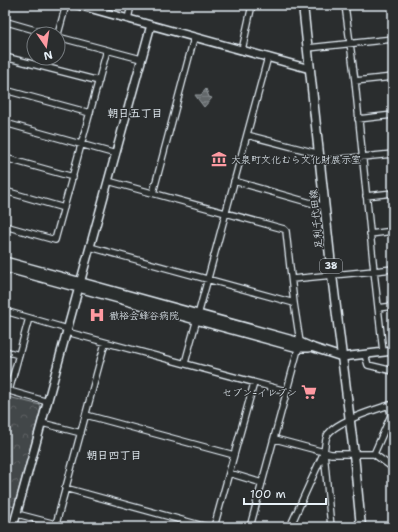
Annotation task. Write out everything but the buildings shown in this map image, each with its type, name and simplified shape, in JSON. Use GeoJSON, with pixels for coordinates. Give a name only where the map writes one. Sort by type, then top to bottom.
{"type":"FeatureCollection","features":[{"type":"Feature","properties":{"kind":"main road","name":"足利千代田線"},"geometry":{"type":"LineString","coordinates":[[303,5],[361,527]]}},
{"type":"Feature","properties":{"kind":"street"},"geometry":{"type":"LineString","coordinates":[[60,26],[66,5]]}},
{"type":"Feature","properties":{"kind":"street"},"geometry":{"type":"LineString","coordinates":[[78,5],[310,69]]}},
{"type":"Feature","properties":{"kind":"street"},"geometry":{"type":"LineString","coordinates":[[128,19],[132,5]]}},
{"type":"Feature","properties":{"kind":"street"},"geometry":{"type":"LineString","coordinates":[[242,50],[252,5]]}},
{"type":"Feature","properties":{"kind":"street"},"geometry":{"type":"LineString","coordinates":[[345,5],[355,81],[383,352]]}},
{"type":"Feature","properties":{"kind":"street"},"geometry":{"type":"LineString","coordinates":[[5,28],[6,22],[26,28]]}},
{"type":"Feature","properties":{"kind":"street"},"geometry":{"type":"LineString","coordinates":[[13,527],[151,25]]}},
{"type":"Feature","properties":{"kind":"street"},"geometry":{"type":"LineString","coordinates":[[66,37],[141,59]]}},
{"type":"Feature","properties":{"kind":"street"},"geometry":{"type":"LineString","coordinates":[[153,193],[194,38]]}},
{"type":"Feature","properties":{"kind":"street"},"geometry":{"type":"LineString","coordinates":[[308,48],[393,39]]}},
{"type":"Feature","properties":{"kind":"street"},"geometry":{"type":"LineString","coordinates":[[5,226],[55,240],[107,50]]}},
{"type":"Feature","properties":{"kind":"street"},"geometry":{"type":"LineString","coordinates":[[5,56],[99,81]]}},
{"type":"Feature","properties":{"kind":"street"},"geometry":{"type":"LineString","coordinates":[[184,364],[268,57]]}},
{"type":"Feature","properties":{"kind":"street"},"geometry":{"type":"LineString","coordinates":[[355,81],[393,77]]}},
{"type":"Feature","properties":{"kind":"street"},"geometry":{"type":"LineString","coordinates":[[5,90],[90,113]]}},
{"type":"Feature","properties":{"kind":"street"},"geometry":{"type":"LineString","coordinates":[[358,119],[393,115]]}},
{"type":"Feature","properties":{"kind":"street"},"geometry":{"type":"LineString","coordinates":[[5,124],[116,154]]}},
{"type":"Feature","properties":{"kind":"street"},"geometry":{"type":"LineString","coordinates":[[247,135],[320,158],[362,157],[393,154]]}},
{"type":"Feature","properties":{"kind":"street"},"geometry":{"type":"LineString","coordinates":[[5,158],[73,177]]}},
{"type":"Feature","properties":{"kind":"street"},"geometry":{"type":"LineString","coordinates":[[108,181],[285,230],[299,345],[250,527]]}},
{"type":"Feature","properties":{"kind":"street"},"geometry":{"type":"LineString","coordinates":[[234,182],[325,207]]}},
{"type":"Feature","properties":{"kind":"street"},"geometry":{"type":"LineString","coordinates":[[5,191],[64,208]]}},
{"type":"Feature","properties":{"kind":"street"},"geometry":{"type":"LineString","coordinates":[[366,196],[393,193]]}},
{"type":"Feature","properties":{"kind":"street"},"geometry":{"type":"LineString","coordinates":[[370,234],[393,231]]}},
{"type":"Feature","properties":{"kind":"street"},"geometry":{"type":"LineString","coordinates":[[90,247],[294,303]]}},
{"type":"Feature","properties":{"kind":"street"},"geometry":{"type":"LineString","coordinates":[[5,261],[80,285],[314,348],[342,357],[393,351]]}},
{"type":"Feature","properties":{"kind":"street"},"geometry":{"type":"LineString","coordinates":[[5,268],[80,285]]}},
{"type":"Feature","properties":{"kind":"street"},"geometry":{"type":"LineString","coordinates":[[292,279],[393,269]]}},
{"type":"Feature","properties":{"kind":"street"},"geometry":{"type":"LineString","coordinates":[[378,308],[393,306]]}},
{"type":"Feature","properties":{"kind":"street"},"geometry":{"type":"LineString","coordinates":[[5,311],[105,343],[286,391]]}},
{"type":"Feature","properties":{"kind":"street"},"geometry":{"type":"LineString","coordinates":[[29,318],[7,391],[48,402]]}},
{"type":"Feature","properties":{"kind":"street"},"geometry":{"type":"LineString","coordinates":[[56,524],[105,343]]}},
{"type":"Feature","properties":{"kind":"street"},"geometry":{"type":"LineString","coordinates":[[5,351],[19,355]]}},
{"type":"Feature","properties":{"kind":"street"},"geometry":{"type":"LineString","coordinates":[[366,355],[368,365],[393,371]]}},
{"type":"Feature","properties":{"kind":"street"},"geometry":{"type":"LineString","coordinates":[[214,527],[254,383]]}},
{"type":"Feature","properties":{"kind":"street"},"geometry":{"type":"LineString","coordinates":[[290,527],[324,452],[327,436],[332,430],[350,420],[389,405],[392,415],[374,454]]}},
{"type":"Feature","properties":{"kind":"street"},"geometry":{"type":"LineString","coordinates":[[86,415],[234,455]]}},
{"type":"Feature","properties":{"kind":"street"},"geometry":{"type":"LineString","coordinates":[[42,423],[80,433]]}},
{"type":"Feature","properties":{"kind":"street"},"geometry":{"type":"LineString","coordinates":[[275,438],[324,452],[374,454],[393,468]]}},
{"type":"Feature","properties":{"kind":"street"},"geometry":{"type":"LineString","coordinates":[[324,452],[331,527]]}},
{"type":"Feature","properties":{"kind":"street"},"geometry":{"type":"LineString","coordinates":[[229,474],[262,483]]}},
{"type":"Feature","properties":{"kind":"street"},"geometry":{"type":"LineString","coordinates":[[65,488],[207,527]]}},
{"type":"Feature","properties":{"kind":"street"},"geometry":{"type":"LineString","coordinates":[[17,514],[67,527]]}},
{"type":"Feature","properties":{"kind":"green space"},"geometry":{"type":"Polygon","coordinates":[[[5,396],[40,405],[41,408],[14,507],[5,504],[5,396]]]}},
{"type":"Feature","properties":{"kind":"shaded area"},"geometry":{"type":"Polygon","coordinates":[[[206,89],[209,97],[212,98],[204,107],[195,95],[201,95],[206,89]]]}},
{"type":"Feature","properties":{"kind":"place","name":"大泉町文化むら文化財展示室"},"geometry":{"type":"Point","coordinates":[219,159]}},
{"type":"Feature","properties":{"kind":"place","name":"徹裕会蜂谷病院"},"geometry":{"type":"Point","coordinates":[97,315]}},
{"type":"Feature","properties":{"kind":"place","name":"セブン-イレブン"},"geometry":{"type":"Point","coordinates":[309,392]}},
{"type":"Feature","properties":{"kind":"district","name":"朝日五丁目"},"geometry":{"type":"Point","coordinates":[135,113]}},
{"type":"Feature","properties":{"kind":"district","name":"朝日四丁目"},"geometry":{"type":"Point","coordinates":[114,455]}}]}
